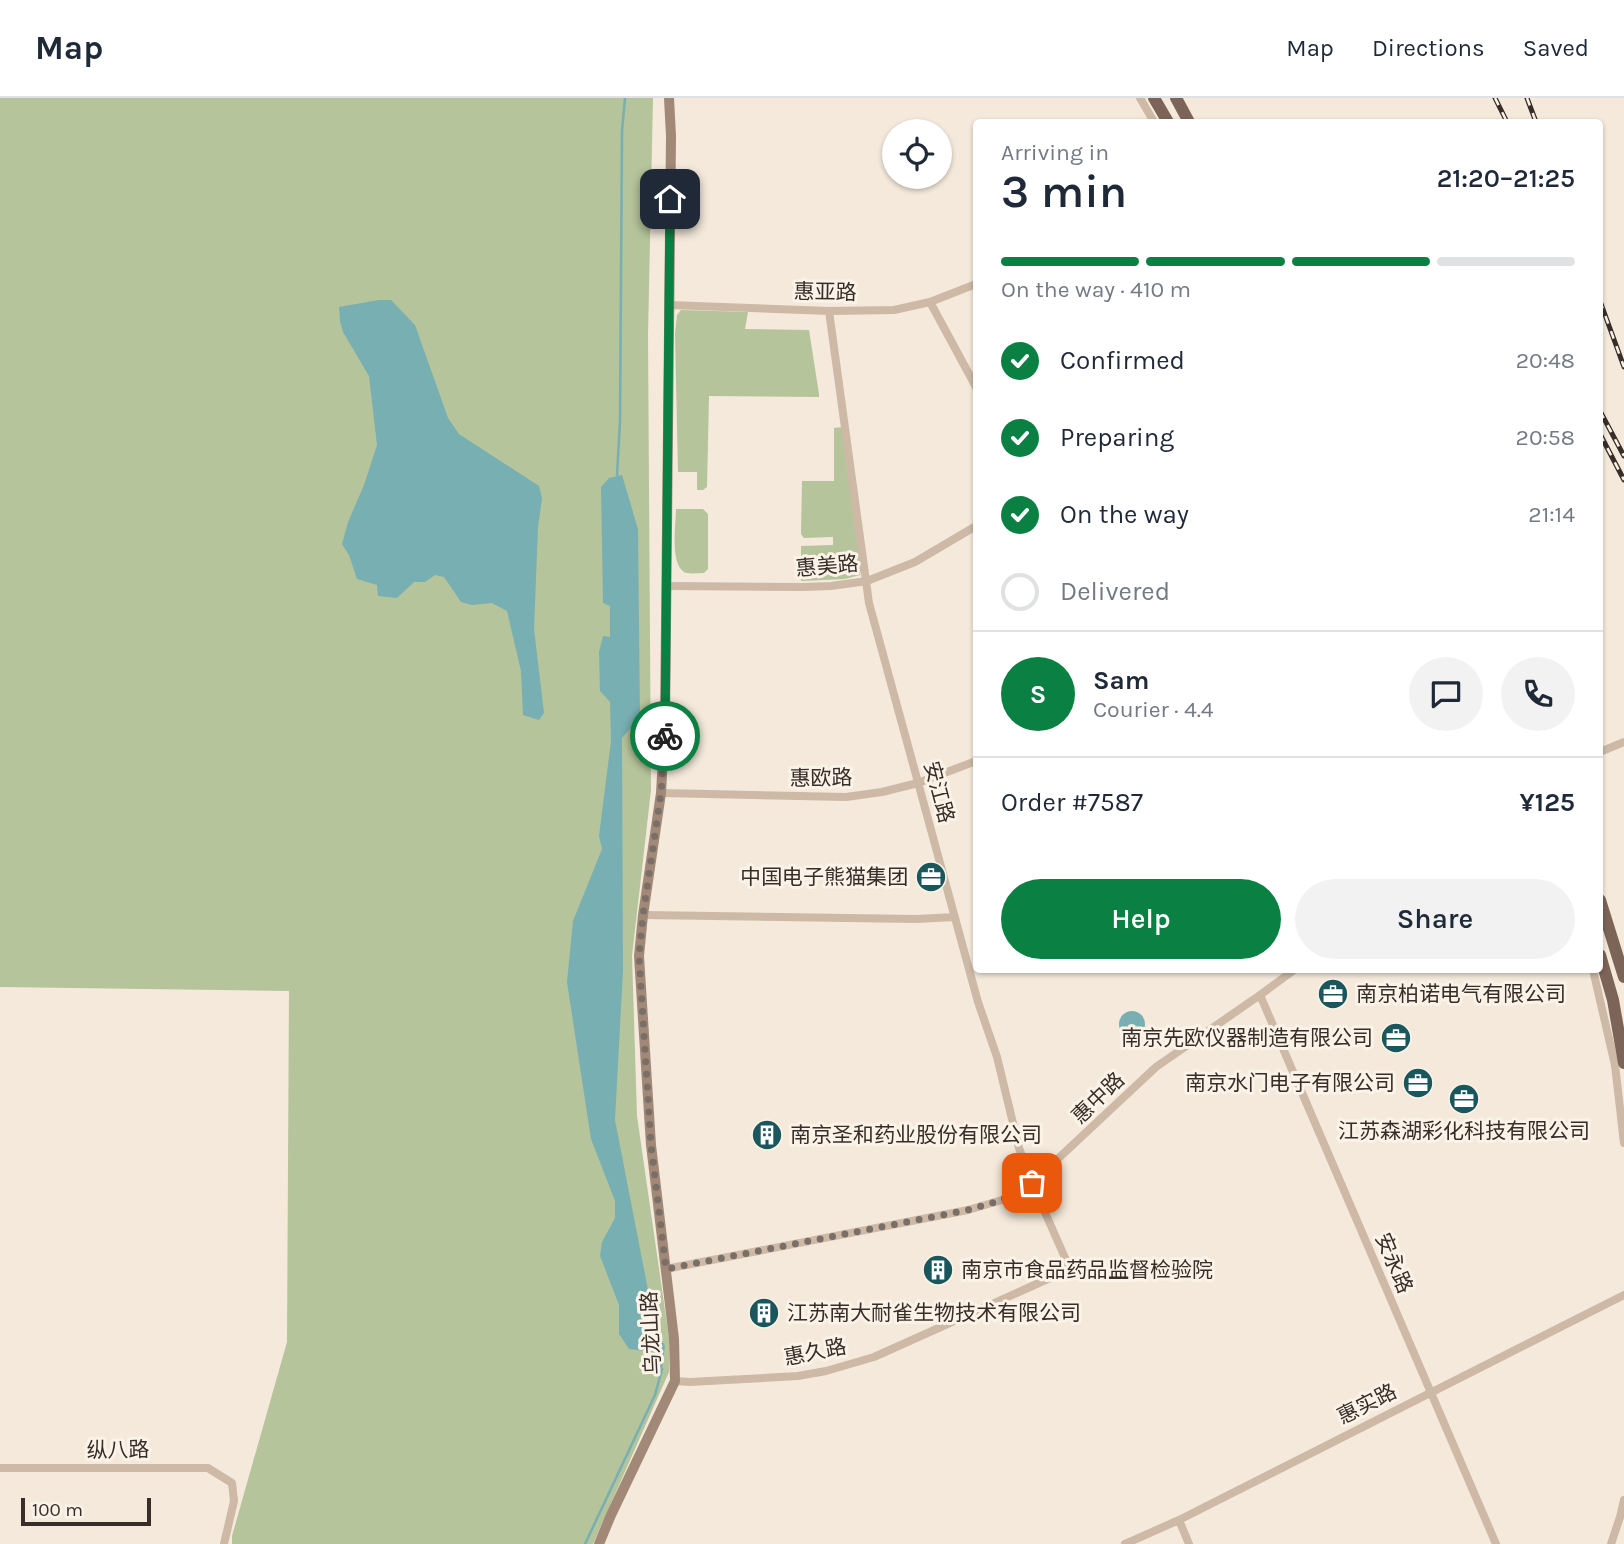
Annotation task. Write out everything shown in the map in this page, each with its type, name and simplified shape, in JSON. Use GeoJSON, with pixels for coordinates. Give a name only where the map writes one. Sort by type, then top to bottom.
{"type":"FeatureCollection","features":[{"type":"Feature","properties":{"kind":"main road"},"geometry":{"type":"LineString","coordinates":[[1154,98],[1166,119]]}},
{"type":"Feature","properties":{"kind":"main road"},"geometry":{"type":"LineString","coordinates":[[1176,98],[1187,119]]}},
{"type":"Feature","properties":{"kind":"main road"},"geometry":{"type":"LineString","coordinates":[[1603,910],[1624,977]]}},
{"type":"Feature","properties":{"kind":"main road"},"geometry":{"type":"LineString","coordinates":[[1603,965],[1613,1000],[1624,1063]]}},
{"type":"Feature","properties":{"kind":"street","name":"乌龙山路"},"geometry":{"type":"LineString","coordinates":[[599,1544],[675,1381],[674,1339],[651,1145],[639,956],[661,793],[665,722],[671,136],[669,98]]}},
{"type":"Feature","properties":{"kind":"street"},"geometry":{"type":"LineString","coordinates":[[1140,98],[1152,119]]}},
{"type":"Feature","properties":{"kind":"street","name":"惠亚路"},"geometry":{"type":"LineString","coordinates":[[669,305],[830,311],[894,310],[930,302],[973,285]]}},
{"type":"Feature","properties":{"kind":"street"},"geometry":{"type":"LineString","coordinates":[[930,302],[973,381]]}},
{"type":"Feature","properties":{"kind":"street","name":"安江路"},"geometry":{"type":"LineString","coordinates":[[830,311],[869,603],[954,917],[997,1057],[1019,1148],[1070,1269]]}},
{"type":"Feature","properties":{"kind":"street","name":"惠美路"},"geometry":{"type":"LineString","coordinates":[[667,586],[803,587],[867,581],[915,562],[973,528]]}},
{"type":"Feature","properties":{"kind":"street"},"geometry":{"type":"LineString","coordinates":[[1603,751],[1624,742]]}},
{"type":"Feature","properties":{"kind":"street","name":"惠欧路"},"geometry":{"type":"LineString","coordinates":[[661,793],[846,797],[918,783],[973,762]]}},
{"type":"Feature","properties":{"kind":"street"},"geometry":{"type":"LineString","coordinates":[[643,915],[916,919],[954,917]]}},
{"type":"Feature","properties":{"kind":"street","name":"惠中路"},"geometry":{"type":"LineString","coordinates":[[666,1269],[968,1210],[1002,1200],[1032,1183],[1156,1067],[1290,973]]}},
{"type":"Feature","properties":{"kind":"street"},"geometry":{"type":"LineString","coordinates":[[1594,973],[1615,1065],[1624,1143]]}},
{"type":"Feature","properties":{"kind":"street","name":"安永路"},"geometry":{"type":"LineString","coordinates":[[1260,995],[1496,1544]]}},
{"type":"Feature","properties":{"kind":"street","name":"惠久路"},"geometry":{"type":"LineString","coordinates":[[675,1381],[798,1376],[826,1371],[874,1357],[1070,1269]]}},
{"type":"Feature","properties":{"kind":"street","name":"惠实路"},"geometry":{"type":"LineString","coordinates":[[1125,1544],[1179,1520],[1624,1295]]}},
{"type":"Feature","properties":{"kind":"street","name":"纵八路"},"geometry":{"type":"LineString","coordinates":[[0,1468],[208,1468],[232,1483],[234,1502],[224,1544]]}},
{"type":"Feature","properties":{"kind":"street"},"geometry":{"type":"LineString","coordinates":[[1611,1544],[1624,1500]]}},
{"type":"Feature","properties":{"kind":"street"},"geometry":{"type":"LineString","coordinates":[[1179,1520],[1189,1544]]}},
{"type":"Feature","properties":{"kind":"green space"},"geometry":{"type":"Polygon","coordinates":[[[0,98],[653,98],[648,335],[651,790],[632,956],[637,1116],[669,1338],[669,1372],[593,1544],[232,1544],[232,1536],[287,1342],[289,991],[0,987],[0,98]]]}},
{"type":"Feature","properties":{"kind":"green space"},"geometry":{"type":"Polygon","coordinates":[[[681,310],[748,312],[745,329],[809,330],[819,394],[819,397],[709,396],[707,487],[703,490],[697,490],[697,472],[678,472],[675,334],[677,315],[681,310]]]}},
{"type":"Feature","properties":{"kind":"green space"},"geometry":{"type":"Polygon","coordinates":[[[843,427],[862,566],[860,575],[845,579],[801,581],[801,546],[833,545],[833,537],[804,538],[801,534],[802,481],[834,481],[834,428],[843,427]]]}},
{"type":"Feature","properties":{"kind":"green space"},"geometry":{"type":"Polygon","coordinates":[[[676,509],[703,509],[708,514],[708,569],[704,573],[687,573],[678,563],[675,545],[676,509]]]}},
{"type":"Feature","properties":{"kind":"water"},"geometry":{"type":"Polygon","coordinates":[[[391,300],[415,325],[448,418],[459,434],[539,486],[542,498],[538,527],[534,629],[544,713],[539,720],[523,715],[521,671],[507,611],[492,603],[472,605],[461,602],[444,577],[435,575],[425,582],[414,582],[397,598],[378,596],[377,585],[357,579],[349,555],[342,544],[377,445],[369,376],[343,332],[339,307],[391,300]]]}},
{"type":"Feature","properties":{"kind":"water"},"geometry":{"type":"Polygon","coordinates":[[[622,475],[638,529],[640,720],[622,738],[623,970],[615,1120],[655,1326],[665,1346],[662,1369],[655,1365],[654,1352],[629,1349],[619,1334],[619,1305],[600,1256],[602,1242],[615,1218],[615,1201],[591,1139],[567,982],[573,921],[602,849],[599,836],[611,741],[610,702],[600,691],[599,652],[603,636],[610,637],[610,606],[603,603],[601,487],[609,478],[622,475]]]}},
{"type":"Feature","properties":{"kind":"water"},"geometry":{"type":"Polygon","coordinates":[[[1132,1011],[1141,1015],[1145,1024],[1141,1033],[1132,1037],[1123,1033],[1119,1024],[1123,1015],[1132,1011]]]}},
{"type":"Feature","properties":{"kind":"waterway"},"geometry":{"type":"LineString","coordinates":[[617,475],[620,422],[622,131],[625,98]]}},
{"type":"Feature","properties":{"kind":"waterway"},"geometry":{"type":"LineString","coordinates":[[585,1544],[655,1395],[662,1369]]}},
{"type":"Feature","properties":{"kind":"railway"},"geometry":{"type":"LineString","coordinates":[[1495,98],[1506,119]]}},
{"type":"Feature","properties":{"kind":"railway"},"geometry":{"type":"LineString","coordinates":[[1527,98],[1535,119]]}},
{"type":"Feature","properties":{"kind":"railway"},"geometry":{"type":"LineString","coordinates":[[1603,309],[1624,367]]}},
{"type":"Feature","properties":{"kind":"railway"},"geometry":{"type":"LineString","coordinates":[[1603,417],[1624,456]]}},
{"type":"Feature","properties":{"kind":"railway"},"geometry":{"type":"LineString","coordinates":[[1603,440],[1624,480]]}},
{"type":"Feature","properties":{"kind":"way so far"},"geometry":{"type":"LineString","coordinates":[[665,736],[661,793],[639,956],[651,1145],[666,1269],[968,1210],[1002,1200],[1032,1183]]}},
{"type":"Feature","properties":{"kind":"place","name":"中国电子熊猫集团"},"geometry":{"type":"Point","coordinates":[931,877]}},
{"type":"Feature","properties":{"kind":"place","name":"南京柏诺电气有限公司"},"geometry":{"type":"Point","coordinates":[1333,994]}},
{"type":"Feature","properties":{"kind":"place","name":"南京先欧仪器制造有限公司"},"geometry":{"type":"Point","coordinates":[1396,1038]}},
{"type":"Feature","properties":{"kind":"place","name":"南京水门电子有限公司"},"geometry":{"type":"Point","coordinates":[1418,1083]}},
{"type":"Feature","properties":{"kind":"place","name":"江苏森湖彩化科技有限公司"},"geometry":{"type":"Point","coordinates":[1464,1099]}},
{"type":"Feature","properties":{"kind":"place","name":"南京圣和药业股份有限公司"},"geometry":{"type":"Point","coordinates":[767,1135]}},
{"type":"Feature","properties":{"kind":"place","name":"南京市食品药品监督检验院"},"geometry":{"type":"Point","coordinates":[938,1270]}},
{"type":"Feature","properties":{"kind":"place","name":"江苏南大耐雀生物技术有限公司"},"geometry":{"type":"Point","coordinates":[764,1313]}},
{"type":"Feature","properties":{"kind":"route"},"geometry":{"type":"LineString","coordinates":[[665,736],[670,199]]}}]}
